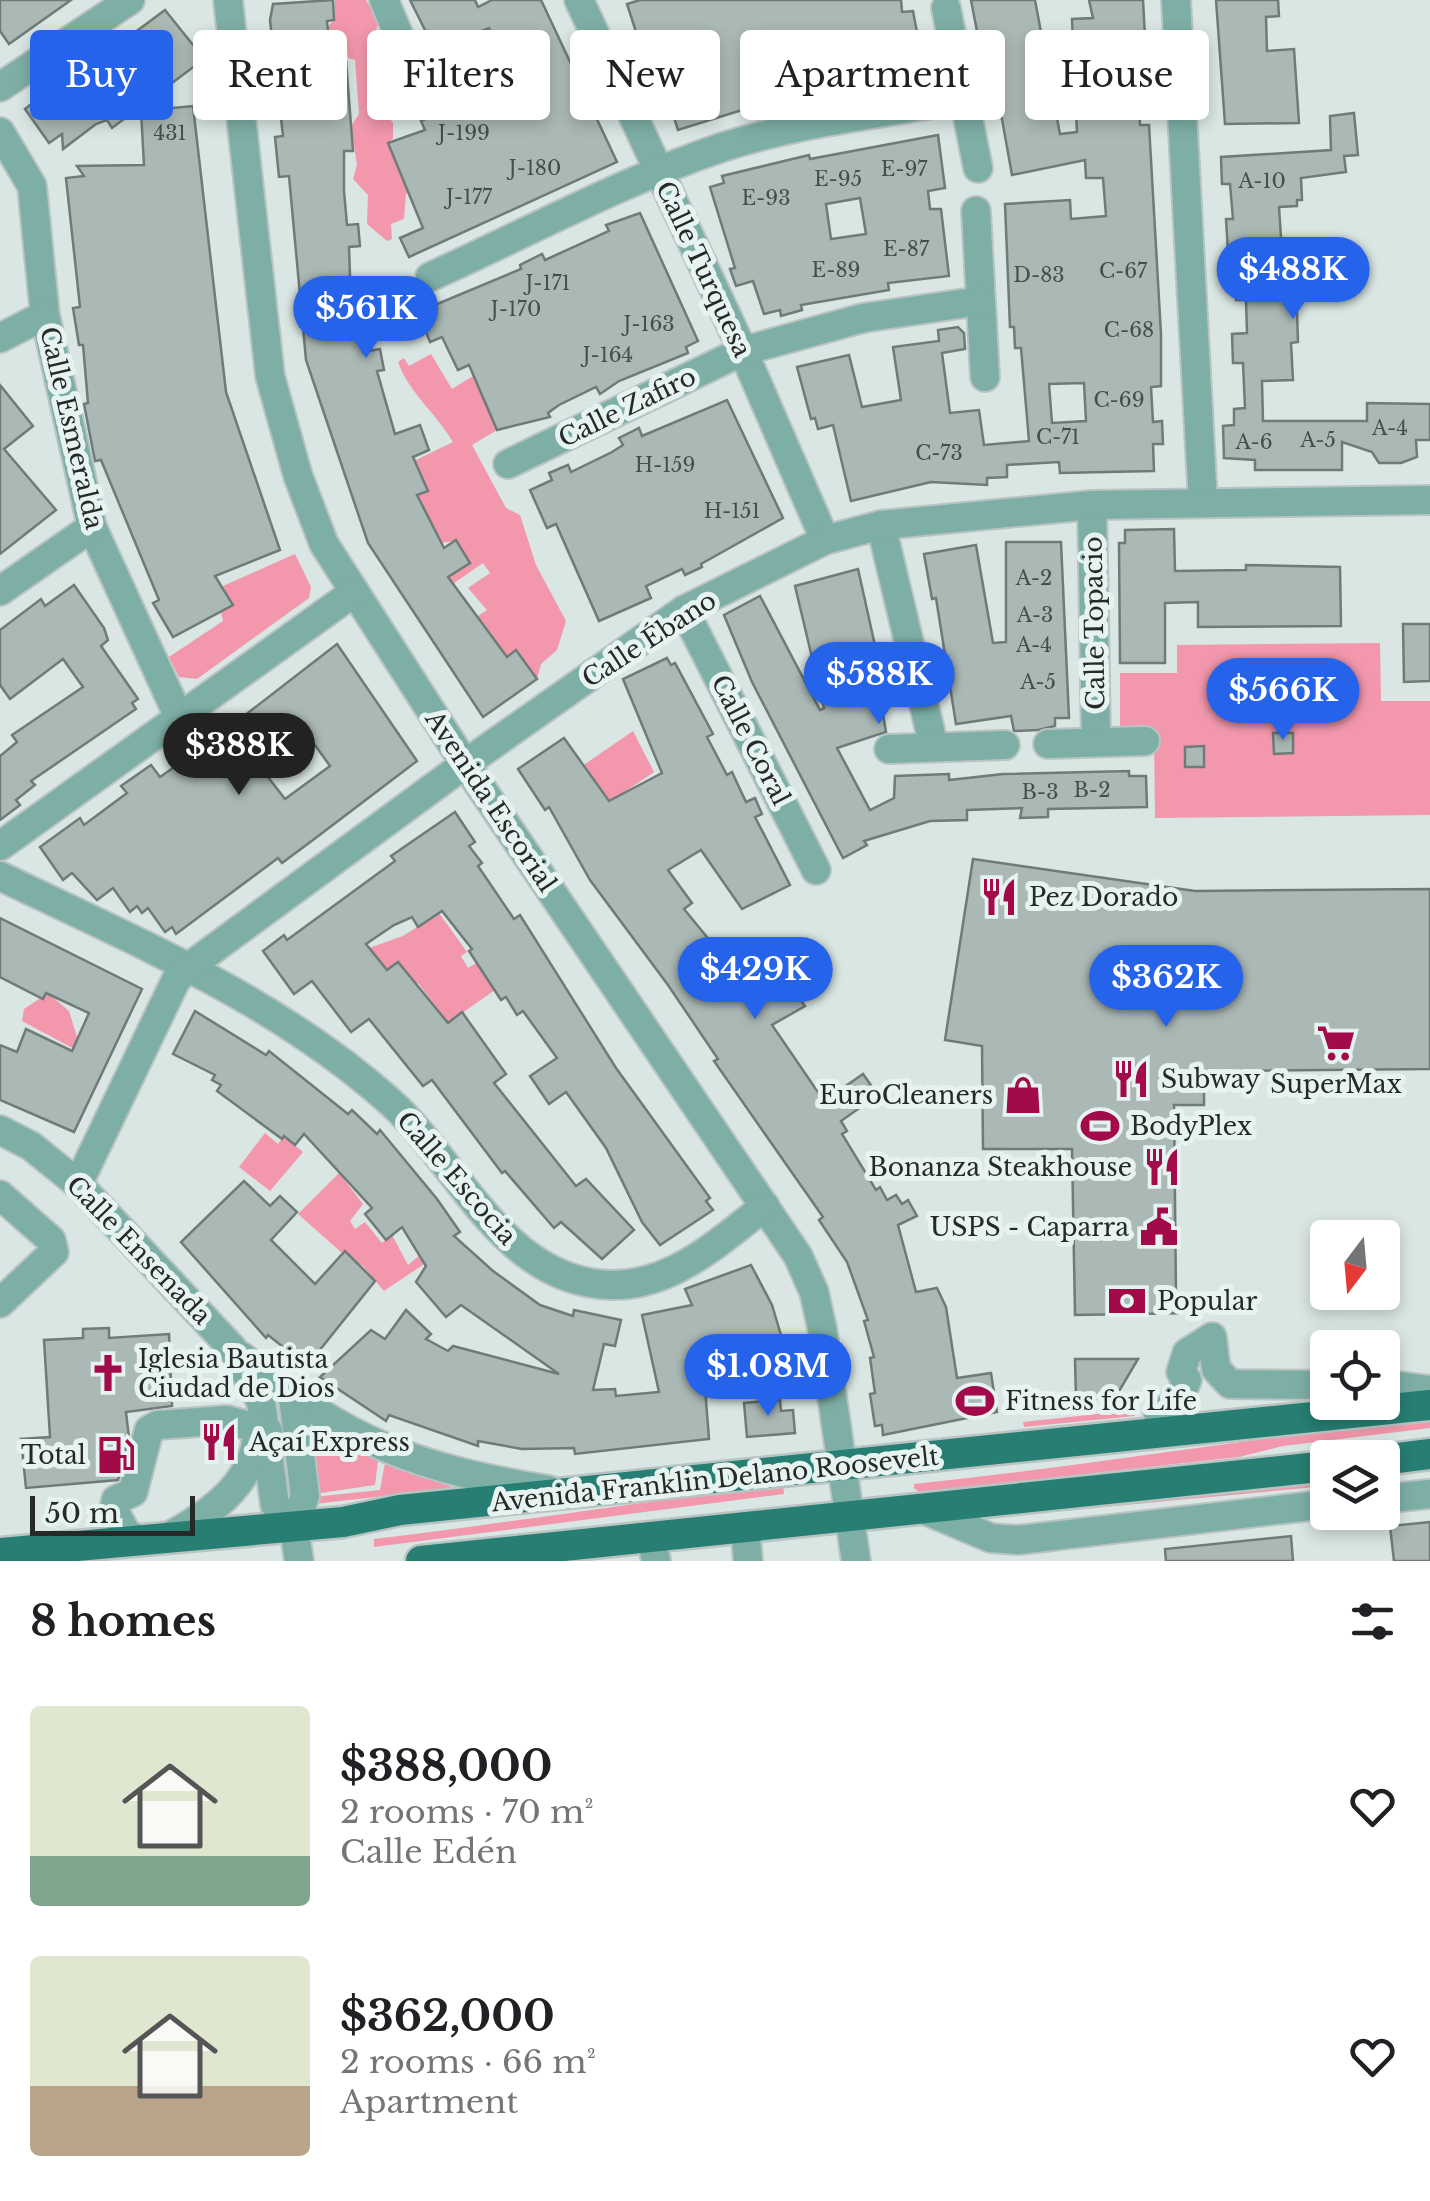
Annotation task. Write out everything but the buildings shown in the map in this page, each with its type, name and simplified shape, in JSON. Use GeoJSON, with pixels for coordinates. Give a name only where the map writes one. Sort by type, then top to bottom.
{"type":"FeatureCollection","features":[{"type":"Feature","properties":{"kind":"main road","name":"Avenida Franklin Delano Roosevelt"},"geometry":{"type":"LineString","coordinates":[[0,1554],[294,1527],[400,1510],[844,1466],[1150,1425],[1430,1405]]}},
{"type":"Feature","properties":{"kind":"main road","name":"Avenida Franklin Delano Roosevelt"},"geometry":{"type":"LineString","coordinates":[[421,1561],[644,1545],[746,1527],[1310,1468]]}},
{"type":"Feature","properties":{"kind":"street"},"geometry":{"type":"LineString","coordinates":[[0,87],[130,0]]}},
{"type":"Feature","properties":{"kind":"street","name":"Avenida Escorial"},"geometry":{"type":"LineString","coordinates":[[228,0],[270,376],[298,476],[324,544],[465,764],[798,1256],[814,1292],[856,1561]]}},
{"type":"Feature","properties":{"kind":"street"},"geometry":{"type":"LineString","coordinates":[[384,0],[393,30]]}},
{"type":"Feature","properties":{"kind":"street","name":"Calle Turquesa"},"geometry":{"type":"LineString","coordinates":[[578,0],[744,351],[824,540]]}},
{"type":"Feature","properties":{"kind":"street"},"geometry":{"type":"LineString","coordinates":[[1176,0],[1203,502]]}},
{"type":"Feature","properties":{"kind":"street"},"geometry":{"type":"LineString","coordinates":[[946,8],[950,30]]}},
{"type":"Feature","properties":{"kind":"street"},"geometry":{"type":"LineString","coordinates":[[430,277],[658,170],[795,128],[841,120]]}},
{"type":"Feature","properties":{"kind":"street"},"geometry":{"type":"LineString","coordinates":[[968,120],[978,168]]}},
{"type":"Feature","properties":{"kind":"street","name":"Calle Esmeralda"},"geometry":{"type":"LineString","coordinates":[[0,132],[32,186],[45,315],[92,527],[178,715]]}},
{"type":"Feature","properties":{"kind":"street"},"geometry":{"type":"LineString","coordinates":[[976,212],[986,376]]}},
{"type":"Feature","properties":{"kind":"street","name":"Calle Zafiro"},"geometry":{"type":"LineString","coordinates":[[508,464],[744,351],[863,318],[980,301]]}},
{"type":"Feature","properties":{"kind":"street"},"geometry":{"type":"LineString","coordinates":[[0,338],[45,315]]}},
{"type":"Feature","properties":{"kind":"street","name":"Calle Ébano"},"geometry":{"type":"LineString","coordinates":[[78,1184],[176,980],[465,764],[684,610],[824,540],[881,525],[1092,505],[1430,500]]}},
{"type":"Feature","properties":{"kind":"street","name":"Calle Topacio"},"geometry":{"type":"LineString","coordinates":[[1092,505],[1096,742]]}},
{"type":"Feature","properties":{"kind":"street"},"geometry":{"type":"LineString","coordinates":[[881,525],[934,748]]}},
{"type":"Feature","properties":{"kind":"street"},"geometry":{"type":"LineString","coordinates":[[0,592],[92,527]]}},
{"type":"Feature","properties":{"kind":"street"},"geometry":{"type":"LineString","coordinates":[[0,846],[353,593]]}},
{"type":"Feature","properties":{"kind":"street","name":"Calle Coral"},"geometry":{"type":"LineString","coordinates":[[684,610],[816,870]]}},
{"type":"Feature","properties":{"kind":"street","name":"Calle Topacio"},"geometry":{"type":"LineString","coordinates":[[1048,744],[1145,741]]}},
{"type":"Feature","properties":{"kind":"street"},"geometry":{"type":"LineString","coordinates":[[889,749],[1004,745]]}},
{"type":"Feature","properties":{"kind":"street","name":"Calle Escocia"},"geometry":{"type":"LineString","coordinates":[[0,876],[189,968],[274,1015],[390,1101],[442,1155],[526,1257],[559,1275],[593,1284],[628,1285],[662,1276],[696,1260],[765,1206]]}},
{"type":"Feature","properties":{"kind":"street","name":"Calle Ensenada"},"geometry":{"type":"LineString","coordinates":[[0,1130],[31,1146],[78,1184],[232,1348]]}},
{"type":"Feature","properties":{"kind":"street"},"geometry":{"type":"LineString","coordinates":[[0,1195],[51,1240],[54,1252],[0,1303]]}},
{"type":"Feature","properties":{"kind":"street"},"geometry":{"type":"LineString","coordinates":[[1150,1425],[1172,1408],[1184,1388],[1184,1362],[1212,1337],[1216,1369],[1230,1384],[1310,1385]]}},
{"type":"Feature","properties":{"kind":"street"},"geometry":{"type":"LineString","coordinates":[[232,1348],[292,1397],[385,1450],[466,1474],[578,1494]]}},
{"type":"Feature","properties":{"kind":"street"},"geometry":{"type":"LineString","coordinates":[[232,1348],[255,1402],[275,1505],[294,1527]]}},
{"type":"Feature","properties":{"kind":"street"},"geometry":{"type":"LineString","coordinates":[[1400,1386],[1430,1390]]}},
{"type":"Feature","properties":{"kind":"street"},"geometry":{"type":"LineString","coordinates":[[292,1397],[305,1496],[294,1527],[300,1561]]}},
{"type":"Feature","properties":{"kind":"street"},"geometry":{"type":"LineString","coordinates":[[208,1420],[241,1422],[262,1430],[248,1465],[226,1498],[202,1519],[154,1539],[126,1533],[114,1510],[116,1500],[134,1492],[149,1430],[208,1420]]}},
{"type":"Feature","properties":{"kind":"street"},"geometry":{"type":"LineString","coordinates":[[1400,1497],[1430,1494]]}},
{"type":"Feature","properties":{"kind":"street"},"geometry":{"type":"LineString","coordinates":[[926,1511],[991,1538],[1018,1540],[1310,1506]]}},
{"type":"Feature","properties":{"kind":"street"},"geometry":{"type":"LineString","coordinates":[[746,1527],[748,1561]]}},
{"type":"Feature","properties":{"kind":"street"},"geometry":{"type":"LineString","coordinates":[[571,1561],[644,1545]]}},
{"type":"Feature","properties":{"kind":"shaded area"},"geometry":{"type":"Polygon","coordinates":[[[335,0],[366,0],[378,21],[376,30],[367,30],[367,120],[393,123],[389,143],[411,191],[406,194],[404,219],[391,224],[392,239],[387,241],[367,224],[368,195],[353,179],[357,165],[351,126],[359,114],[355,60],[348,58],[347,30],[325,30],[334,20],[335,0]]]}},
{"type":"Feature","properties":{"kind":"shaded area"},"geometry":{"type":"Polygon","coordinates":[[[431,354],[452,389],[473,376],[497,430],[472,445],[506,508],[520,515],[536,565],[566,621],[557,650],[541,664],[537,679],[516,650],[469,684],[465,677],[503,652],[490,632],[472,620],[487,610],[468,588],[490,573],[483,563],[444,590],[440,580],[470,563],[456,541],[439,543],[421,503],[368,529],[375,514],[427,491],[414,461],[453,442],[409,384],[398,362],[404,358],[409,366],[431,354]]]}},
{"type":"Feature","properties":{"kind":"shaded area"},"geometry":{"type":"Polygon","coordinates":[[[295,554],[311,587],[309,598],[197,679],[179,677],[169,657],[223,621],[221,612],[232,604],[223,586],[295,554]]]}},
{"type":"Feature","properties":{"kind":"shaded area"},"geometry":{"type":"Polygon","coordinates":[[[1380,643],[1381,701],[1430,701],[1430,815],[1155,818],[1154,734],[1120,733],[1120,673],[1177,673],[1177,645],[1380,643]]]}},
{"type":"Feature","properties":{"kind":"shaded area"},"geometry":{"type":"Polygon","coordinates":[[[633,731],[654,772],[565,832],[605,795],[599,786],[540,795],[633,731]]]}},
{"type":"Feature","properties":{"kind":"shaded area"},"geometry":{"type":"Polygon","coordinates":[[[439,913],[467,952],[461,956],[468,968],[481,960],[495,990],[448,1023],[419,984],[387,971],[369,948],[403,936],[439,913]]]}},
{"type":"Feature","properties":{"kind":"shaded area"},"geometry":{"type":"Polygon","coordinates":[[[48,993],[69,1011],[82,1053],[22,1021],[24,1009],[48,993]]]}},
{"type":"Feature","properties":{"kind":"shaded area"},"geometry":{"type":"Polygon","coordinates":[[[265,1133],[278,1144],[284,1136],[303,1152],[270,1191],[239,1167],[265,1133]]]}},
{"type":"Feature","properties":{"kind":"shaded area"},"geometry":{"type":"Polygon","coordinates":[[[339,1173],[363,1204],[350,1221],[355,1229],[365,1222],[382,1243],[392,1235],[408,1265],[420,1255],[451,1246],[384,1291],[362,1265],[359,1268],[298,1214],[339,1173]]]}},
{"type":"Feature","properties":{"kind":"shaded area"},"geometry":{"type":"Polygon","coordinates":[[[1134,1410],[1135,1416],[1024,1427],[1023,1422],[1134,1410]]]}},
{"type":"Feature","properties":{"kind":"shaded area"},"geometry":{"type":"Polygon","coordinates":[[[1430,1418],[1430,1428],[1310,1440],[1239,1457],[919,1492],[914,1488],[914,1484],[1430,1418]]]}},
{"type":"Feature","properties":{"kind":"shaded area"},"geometry":{"type":"Polygon","coordinates":[[[308,1422],[378,1461],[375,1485],[314,1494],[308,1422]]]}},
{"type":"Feature","properties":{"kind":"shaded area"},"geometry":{"type":"Polygon","coordinates":[[[385,1463],[455,1488],[314,1504],[313,1497],[380,1490],[385,1463]]]}},
{"type":"Feature","properties":{"kind":"shaded area"},"geometry":{"type":"Polygon","coordinates":[[[1310,1481],[1310,1488],[1040,1513],[1039,1509],[1310,1481]]]}},
{"type":"Feature","properties":{"kind":"shaded area"},"geometry":{"type":"Polygon","coordinates":[[[783,1486],[784,1494],[374,1547],[374,1539],[783,1486]]]}},
{"type":"Feature","properties":{"kind":"place","name":"Pez Dorado"},"geometry":{"type":"Point","coordinates":[999,897]}},
{"type":"Feature","properties":{"kind":"place","name":"SuperMax"},"geometry":{"type":"Point","coordinates":[1336,1043]}},
{"type":"Feature","properties":{"kind":"place","name":"Subway"},"geometry":{"type":"Point","coordinates":[1131,1079]}},
{"type":"Feature","properties":{"kind":"place","name":"EuroCleaners"},"geometry":{"type":"Point","coordinates":[1023,1095]}},
{"type":"Feature","properties":{"kind":"place","name":"BodyPlex"},"geometry":{"type":"Point","coordinates":[1100,1126]}},
{"type":"Feature","properties":{"kind":"place","name":"Bonanza Steakhouse"},"geometry":{"type":"Point","coordinates":[1162,1167]}},
{"type":"Feature","properties":{"kind":"place","name":"USPS - Caparra"},"geometry":{"type":"Point","coordinates":[1159,1227]}},
{"type":"Feature","properties":{"kind":"place","name":"Popular"},"geometry":{"type":"Point","coordinates":[1127,1301]}},
{"type":"Feature","properties":{"kind":"place","name":"Iglesia Bautista Ciudad de Dios"},"geometry":{"type":"Point","coordinates":[108,1373]}},
{"type":"Feature","properties":{"kind":"place","name":"Fitness for Life"},"geometry":{"type":"Point","coordinates":[975,1401]}},
{"type":"Feature","properties":{"kind":"place","name":"Açaí Express"},"geometry":{"type":"Point","coordinates":[219,1442]}},
{"type":"Feature","properties":{"kind":"place","name":"Total"},"geometry":{"type":"Point","coordinates":[116,1455]}}]}
